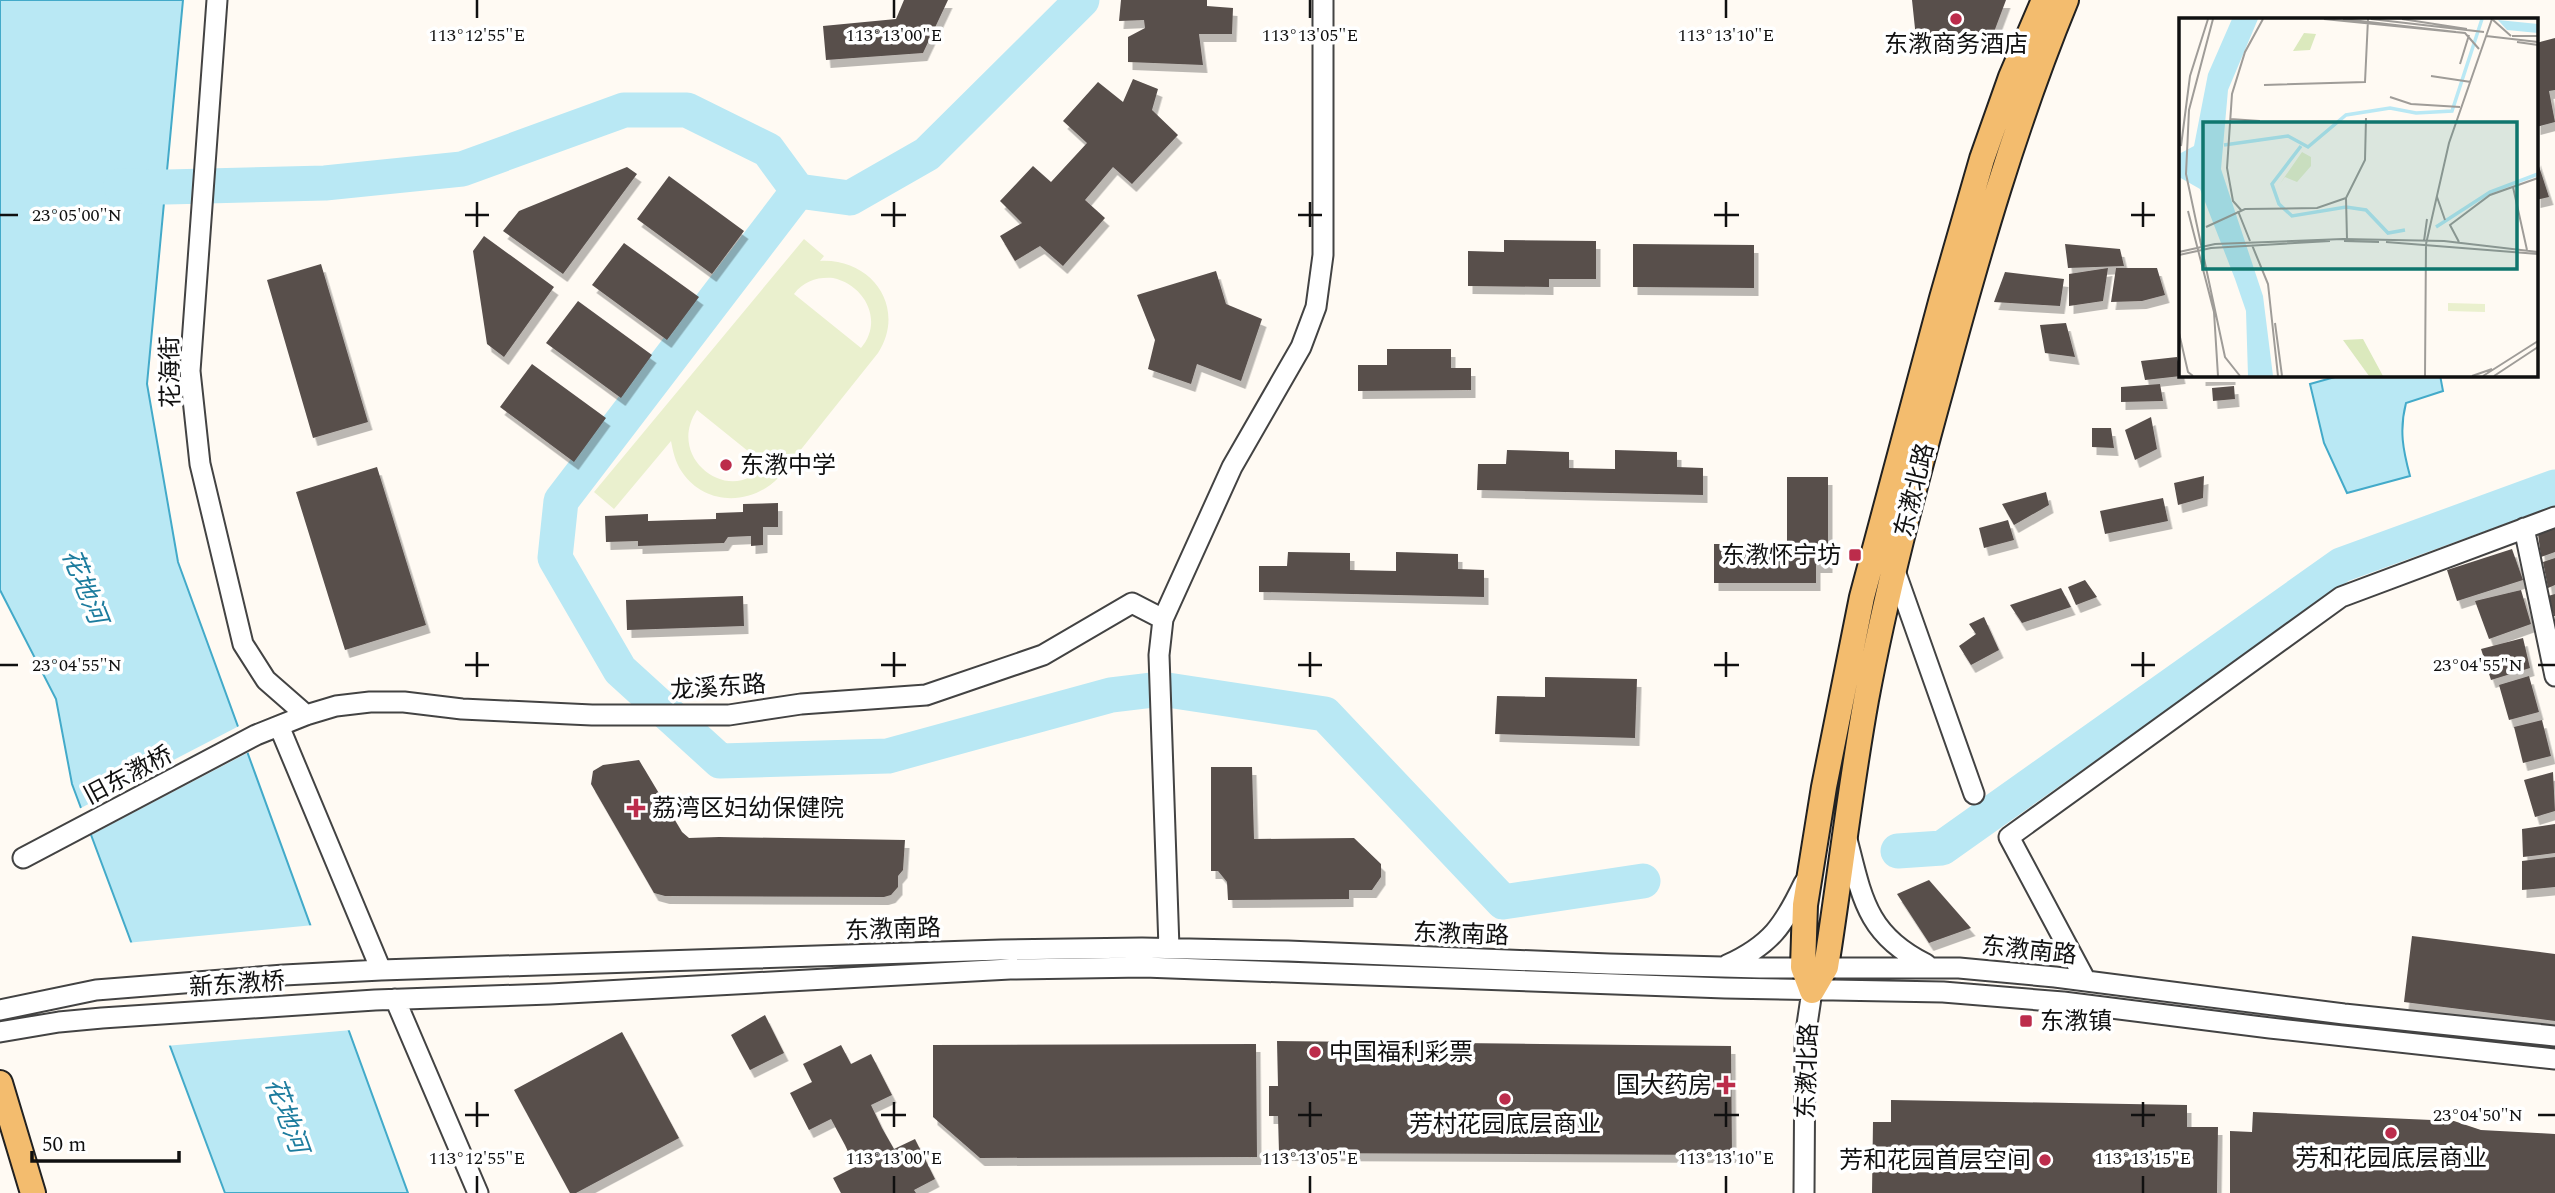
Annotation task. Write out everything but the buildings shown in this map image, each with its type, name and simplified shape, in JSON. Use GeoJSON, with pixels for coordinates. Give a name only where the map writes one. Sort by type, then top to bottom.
{"type":"FeatureCollection","features":[{"type":"Feature","properties":{"kind":"main road","name":"东漖北路"},"geometry":{"type":"LineString","coordinates":[[1814,967],[1805,905],[1853,642],[1894,474],[1982,159],[2011,77],[2044,0]]}},
{"type":"Feature","properties":{"kind":"main road","name":"东漖北路"},"geometry":{"type":"LineString","coordinates":[[1812,991],[1814,967],[1846,835],[1866,700],[1895,568],[1956,335],[2004,168],[2039,64],[2066,0]]}},
{"type":"Feature","properties":{"kind":"main road"},"geometry":{"type":"LineString","coordinates":[[0,1083],[33,1193]]}},
{"type":"Feature","properties":{"kind":"street","name":"花海街"},"geometry":{"type":"LineString","coordinates":[[217,0],[190,372],[200,464],[243,644],[266,680],[306,715]]}},
{"type":"Feature","properties":{"kind":"street"},"geometry":{"type":"LineString","coordinates":[[1169,948],[1159,655],[1163,619],[1232,467],[1301,347],[1316,307],[1323,256],[1322,0]]}},
{"type":"Feature","properties":{"kind":"street"},"geometry":{"type":"LineString","coordinates":[[2086,981],[2009,838],[2341,597],[2555,517]]}},
{"type":"Feature","properties":{"kind":"street"},"geometry":{"type":"LineString","coordinates":[[2524,528],[2555,676]]}},
{"type":"Feature","properties":{"kind":"street"},"geometry":{"type":"LineString","coordinates":[[1895,568],[1974,794]]}},
{"type":"Feature","properties":{"kind":"street","name":"龙溪东路"},"geometry":{"type":"LineString","coordinates":[[256,735],[336,706],[370,702],[592,715],[729,715],[801,704],[926,695],[1043,655],[1132,603],[1163,619]]}},
{"type":"Feature","properties":{"kind":"street"},"geometry":{"type":"LineString","coordinates":[[279,726],[372,971]]}},
{"type":"Feature","properties":{"kind":"street","name":"旧东漖桥"},"geometry":{"type":"LineString","coordinates":[[23,858],[256,735]]}},
{"type":"Feature","properties":{"kind":"street"},"geometry":{"type":"LineString","coordinates":[[1846,835],[1866,905],[1876,924],[1888,940],[1904,953],[1933,967]]}},
{"type":"Feature","properties":{"kind":"street"},"geometry":{"type":"LineString","coordinates":[[1721,967],[1740,959],[1769,939],[1787,917],[1809,872]]}},
{"type":"Feature","properties":{"kind":"street","name":"东漖南路"},"geometry":{"type":"LineString","coordinates":[[372,971],[1001,950],[1169,948],[1721,967],[1933,967],[2012,972],[2344,1014],[2555,1036]]}},
{"type":"Feature","properties":{"kind":"street","name":"东漖南路"},"geometry":{"type":"LineString","coordinates":[[385,1000],[551,994],[1010,969],[1144,967],[1812,991],[1943,992],[2063,1002],[2555,1059]]}},
{"type":"Feature","properties":{"kind":"street","name":"新东漖桥"},"geometry":{"type":"LineString","coordinates":[[0,1010],[96,990],[372,971]]}},
{"type":"Feature","properties":{"kind":"street","name":"东漖北路"},"geometry":{"type":"LineString","coordinates":[[1804,1193],[1805,1038],[1812,991]]}},
{"type":"Feature","properties":{"kind":"street"},"geometry":{"type":"LineString","coordinates":[[385,1000],[478,1193]]}},
{"type":"Feature","properties":{"kind":"street","name":"新东漖桥"},"geometry":{"type":"LineString","coordinates":[[0,1032],[102,1018],[385,1000]]}},
{"type":"Feature","properties":{"kind":"green space"},"geometry":{"type":"Polygon","coordinates":[[[804,239],[824,256],[820,261],[839,262],[855,268],[869,277],[879,289],[886,303],[888,319],[886,336],[878,353],[779,477],[768,487],[743,497],[729,498],[703,491],[682,472],[671,441],[614,509],[594,492],[804,239]],[[833,278],[811,281],[794,294],[861,348],[871,327],[868,306],[854,288],[833,278]],[[697,410],[689,428],[689,446],[696,461],[707,472],[721,479],[736,481],[751,476],[764,464],[697,410]]]}},
{"type":"Feature","properties":{"kind":"water","name":"花地河"},"geometry":{"type":"Polygon","coordinates":[[[0,0],[183,0],[147,384],[178,562],[408,1193],[225,1193],[72,784],[56,699],[0,590],[0,0]]]}},
{"type":"Feature","properties":{"kind":"water"},"geometry":{"type":"Polygon","coordinates":[[[2338,376],[2440,376],[2443,391],[2406,403],[2403,440],[2410,476],[2347,493],[2324,443],[2310,384],[2338,376]]]}},
{"type":"Feature","properties":{"kind":"pier"},"geometry":{"type":"Polygon","coordinates":[[[241,725],[251,751],[87,837],[77,810],[241,725]]]}},
{"type":"Feature","properties":{"kind":"pier"},"geometry":{"type":"Polygon","coordinates":[[[314,925],[352,1030],[165,1046],[126,943],[314,925]]]}},
{"type":"Feature","properties":{"kind":"waterway"},"geometry":{"type":"LineString","coordinates":[[121,186],[325,183],[462,169],[624,110],[687,110],[768,150],[798,191],[850,198],[927,154],[1082,0]]}},
{"type":"Feature","properties":{"kind":"waterway"},"geometry":{"type":"LineString","coordinates":[[798,191],[561,501],[555,558],[620,670],[720,761],[888,756],[1111,695],[1161,689],[1325,714],[1503,902],[1643,881]]}},
{"type":"Feature","properties":{"kind":"waterway"},"geometry":{"type":"LineString","coordinates":[[1898,851],[1942,848],[2341,565],[2555,487]]}},
{"type":"Feature","properties":{"kind":"place","name":"东漖商务酒店"},"geometry":{"type":"Point","coordinates":[1956,19]}},
{"type":"Feature","properties":{"kind":"place","name":"东漖中学"},"geometry":{"type":"Point","coordinates":[726,465]}},
{"type":"Feature","properties":{"kind":"place","name":"东漖怀宁坊"},"geometry":{"type":"Point","coordinates":[1855,555]}},
{"type":"Feature","properties":{"kind":"place","name":"荔湾区妇幼保健院"},"geometry":{"type":"Point","coordinates":[636,808]}},
{"type":"Feature","properties":{"kind":"place","name":"东漖镇"},"geometry":{"type":"Point","coordinates":[2026,1021]}},
{"type":"Feature","properties":{"kind":"place","name":"中国福利彩票"},"geometry":{"type":"Point","coordinates":[1315,1052]}},
{"type":"Feature","properties":{"kind":"place","name":"国大药房"},"geometry":{"type":"Point","coordinates":[1726,1085]}},
{"type":"Feature","properties":{"kind":"place","name":"芳村花园底层商业"},"geometry":{"type":"Point","coordinates":[1505,1099]}},
{"type":"Feature","properties":{"kind":"place","name":"芳和花园底层商业"},"geometry":{"type":"Point","coordinates":[2391,1133]}},
{"type":"Feature","properties":{"kind":"place","name":"芳和花园首层空间"},"geometry":{"type":"Point","coordinates":[2045,1160]}}]}
